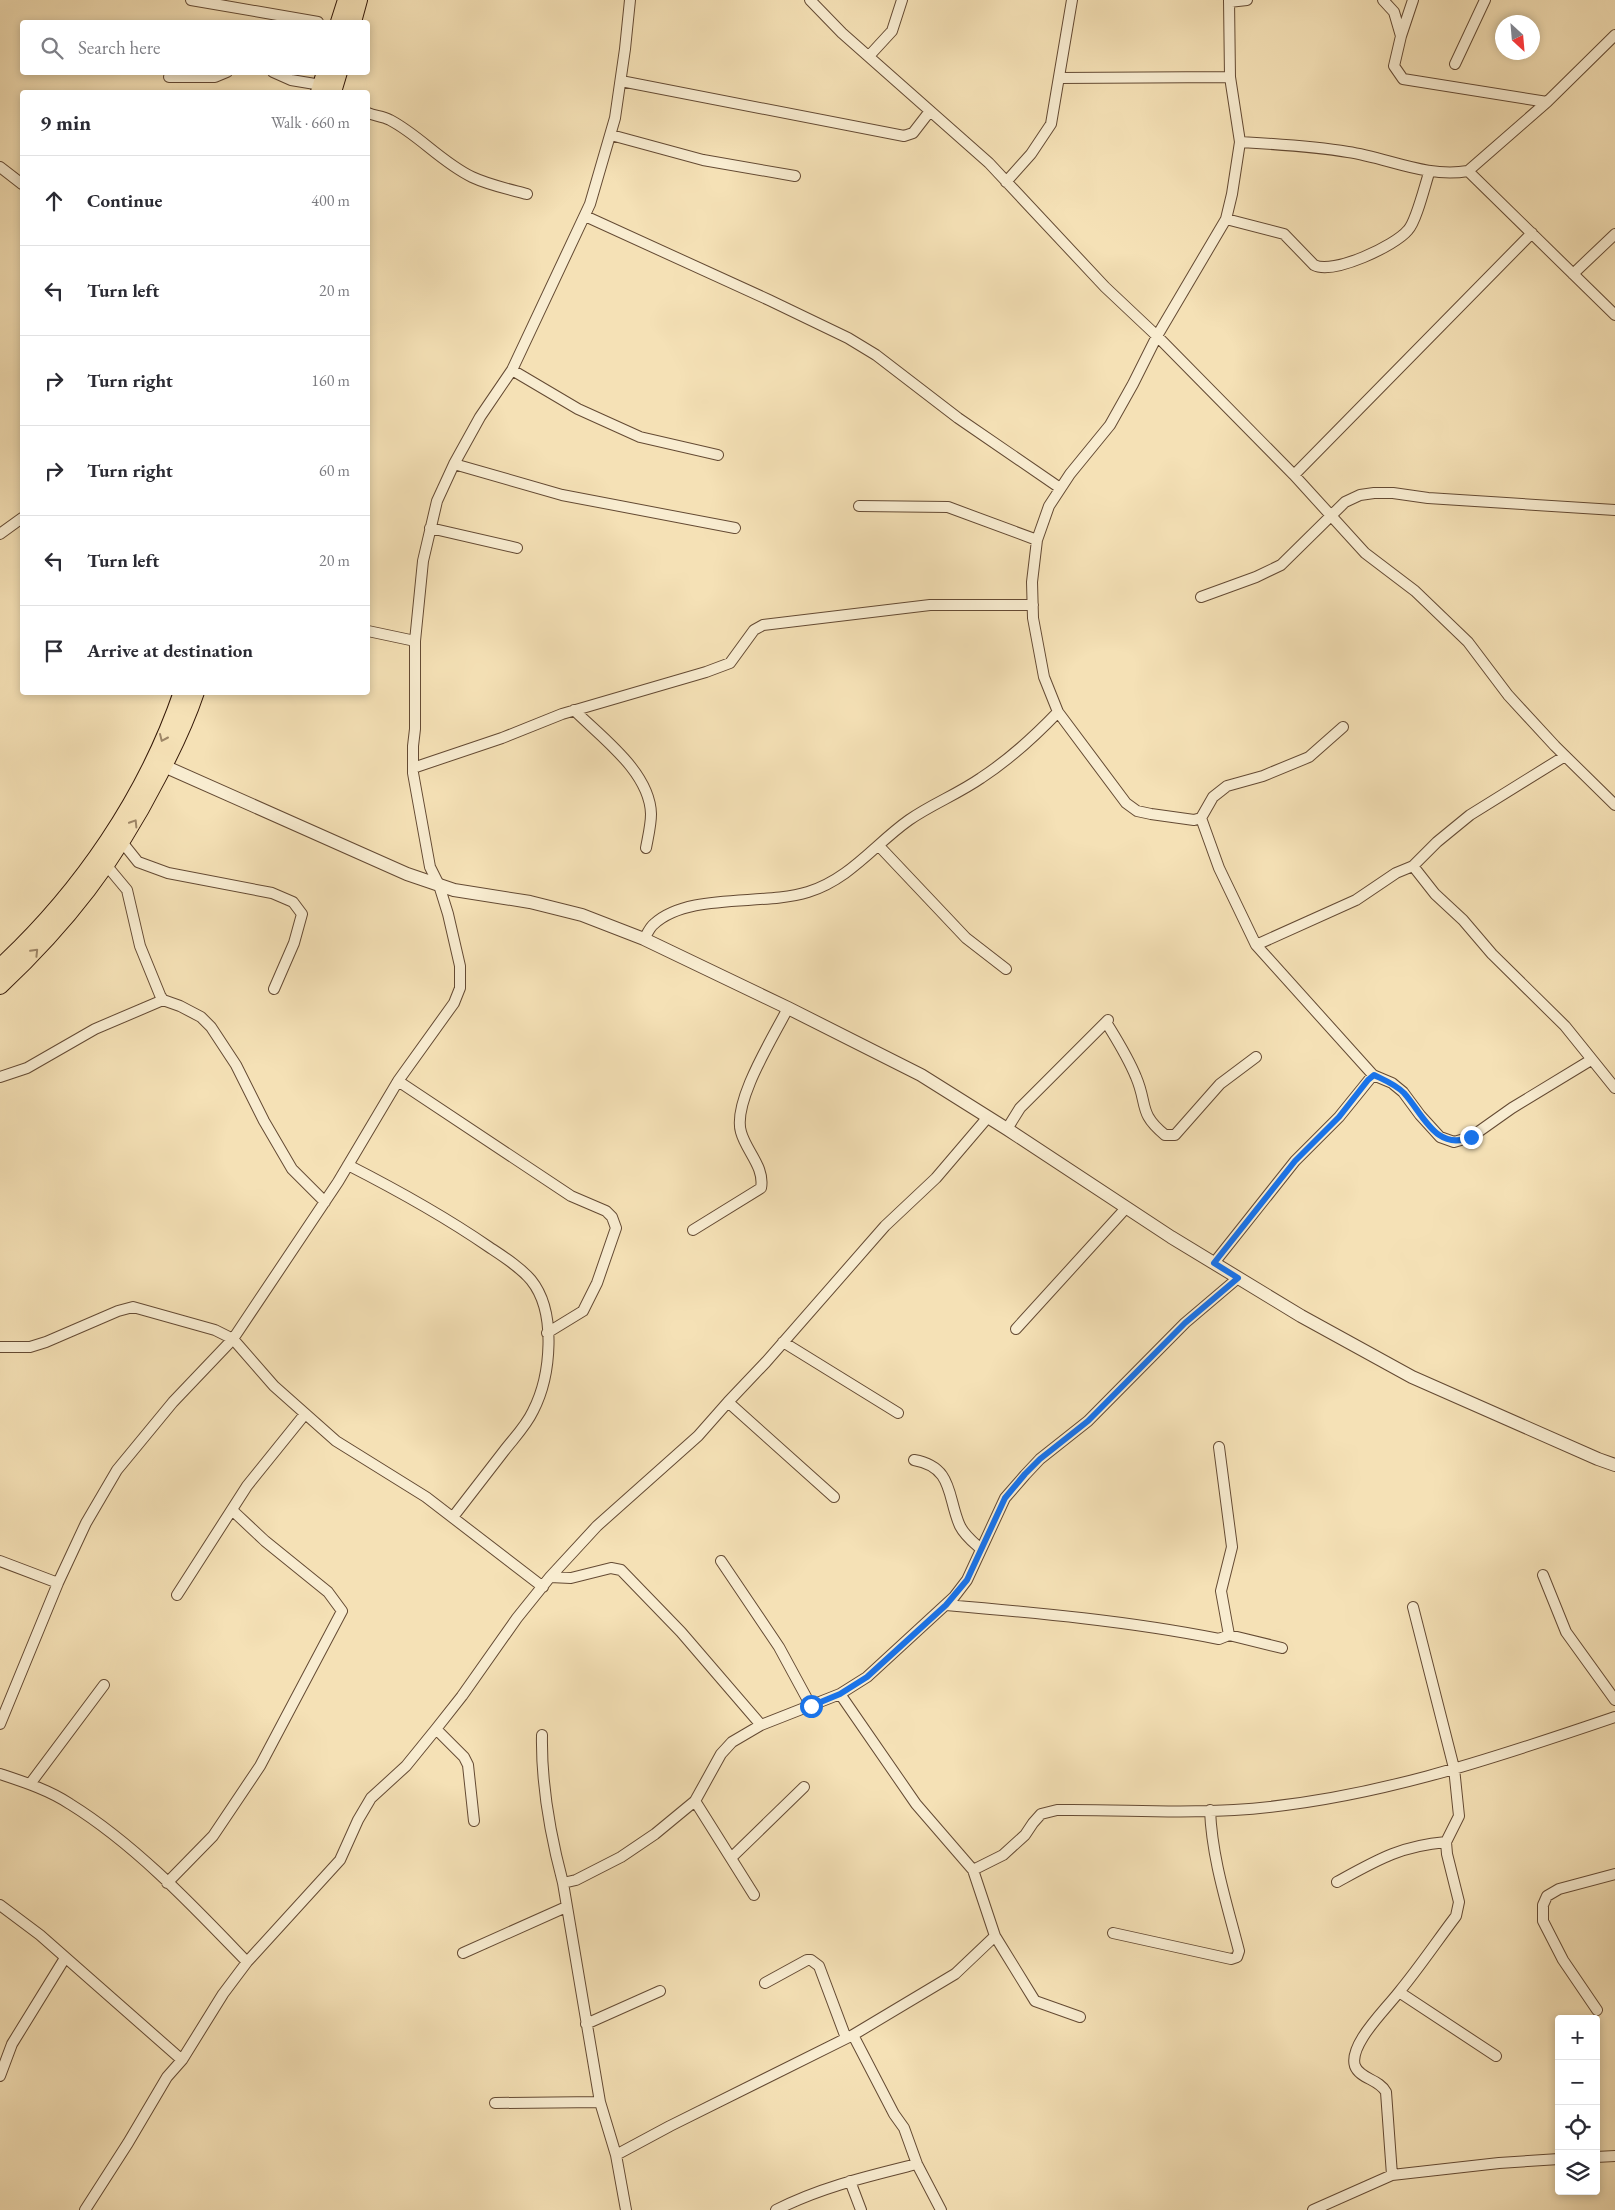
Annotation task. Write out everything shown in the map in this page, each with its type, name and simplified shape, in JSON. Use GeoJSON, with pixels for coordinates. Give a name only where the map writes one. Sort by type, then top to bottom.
{"type":"FeatureCollection","features":[{"type":"Feature","properties":{"kind":"main road"},"geometry":{"type":"LineString","coordinates":[[340,20],[346,0]]}},
{"type":"Feature","properties":{"kind":"main road"},"geometry":{"type":"LineString","coordinates":[[354,20],[359,0]]}},
{"type":"Feature","properties":{"kind":"main road"},"geometry":{"type":"LineString","coordinates":[[324,86],[336,75]]}},
{"type":"Feature","properties":{"kind":"main road"},"geometry":{"type":"LineString","coordinates":[[0,967],[27,942],[92,865],[152,764],[181,695]]}},
{"type":"Feature","properties":{"kind":"main road"},"geometry":{"type":"LineString","coordinates":[[0,986],[33,955],[67,918],[107,866],[138,816],[164,766],[190,711],[195,695]]}},
{"type":"Feature","properties":{"kind":"street"},"geometry":{"type":"LineString","coordinates":[[191,0],[307,20]]}},
{"type":"Feature","properties":{"kind":"street"},"geometry":{"type":"LineString","coordinates":[[0,1724],[58,1582],[86,1523],[117,1470],[173,1402],[232,1339],[325,1202],[398,1081],[454,1003],[460,988],[460,966],[439,885],[430,867],[412,768],[415,729],[415,641],[423,560],[437,501],[454,464],[480,417],[512,370],[585,216],[611,135],[620,82],[630,0]]}},
{"type":"Feature","properties":{"kind":"street"},"geometry":{"type":"LineString","coordinates":[[810,0],[869,56],[989,163],[1105,287],[1157,336],[1294,475],[1365,552],[1415,590],[1468,642],[1508,695],[1565,756],[1615,805]]}},
{"type":"Feature","properties":{"kind":"street"},"geometry":{"type":"LineString","coordinates":[[869,56],[892,31],[902,0]]}},
{"type":"Feature","properties":{"kind":"street"},"geometry":{"type":"LineString","coordinates":[[1006,182],[1030,154],[1051,124],[1072,0]]}},
{"type":"Feature","properties":{"kind":"street"},"geometry":{"type":"LineString","coordinates":[[1247,0],[1229,1],[1230,77],[1240,142],[1226,219],[1157,336],[1110,425],[1070,474],[1049,506],[1037,540],[1032,582],[1033,605],[1044,676],[1058,712],[1126,803],[1138,811],[1194,820],[1201,818],[1213,796],[1227,786],[1263,776],[1309,757],[1343,727]]}},
{"type":"Feature","properties":{"kind":"street"},"geometry":{"type":"LineString","coordinates":[[1383,0],[1394,12],[1401,36]]}},
{"type":"Feature","properties":{"kind":"street"},"geometry":{"type":"LineString","coordinates":[[1413,0],[1401,36],[1394,66],[1403,79],[1548,102]]}},
{"type":"Feature","properties":{"kind":"street"},"geometry":{"type":"LineString","coordinates":[[1455,64],[1485,0]]}},
{"type":"Feature","properties":{"kind":"street"},"geometry":{"type":"LineString","coordinates":[[1240,142],[1348,152],[1429,172],[1451,174],[1468,171],[1548,102],[1615,35]]}},
{"type":"Feature","properties":{"kind":"street"},"geometry":{"type":"LineString","coordinates":[[169,78],[214,77],[219,75]]}},
{"type":"Feature","properties":{"kind":"street"},"geometry":{"type":"LineString","coordinates":[[280,75],[291,80],[324,86]]}},
{"type":"Feature","properties":{"kind":"street"},"geometry":{"type":"LineString","coordinates":[[1059,78],[1230,77]]}},
{"type":"Feature","properties":{"kind":"street"},"geometry":{"type":"LineString","coordinates":[[620,82],[904,136],[913,133],[930,111]]}},
{"type":"Feature","properties":{"kind":"street"},"geometry":{"type":"LineString","coordinates":[[370,114],[388,119],[426,145],[442,159],[471,176],[495,186],[527,194]]}},
{"type":"Feature","properties":{"kind":"street"},"geometry":{"type":"LineString","coordinates":[[611,135],[703,160],[795,176]]}},
{"type":"Feature","properties":{"kind":"street"},"geometry":{"type":"LineString","coordinates":[[0,166],[20,182]]}},
{"type":"Feature","properties":{"kind":"street"},"geometry":{"type":"LineString","coordinates":[[1468,171],[1615,315]]}},
{"type":"Feature","properties":{"kind":"street"},"geometry":{"type":"LineString","coordinates":[[1226,219],[1275,230],[1284,234],[1314,265],[1320,268],[1329,268],[1355,260],[1396,241],[1410,229],[1429,172]]}},
{"type":"Feature","properties":{"kind":"street"},"geometry":{"type":"LineString","coordinates":[[585,216],[848,338],[876,355],[958,418],[1060,488]]}},
{"type":"Feature","properties":{"kind":"street"},"geometry":{"type":"LineString","coordinates":[[1294,475],[1532,233]]}},
{"type":"Feature","properties":{"kind":"street"},"geometry":{"type":"LineString","coordinates":[[1573,274],[1615,234]]}},
{"type":"Feature","properties":{"kind":"street"},"geometry":{"type":"LineString","coordinates":[[512,370],[578,409],[640,437],[718,455]]}},
{"type":"Feature","properties":{"kind":"street"},"geometry":{"type":"LineString","coordinates":[[454,464],[562,495],[735,528]]}},
{"type":"Feature","properties":{"kind":"street"},"geometry":{"type":"LineString","coordinates":[[1201,597],[1256,577],[1281,565],[1345,502],[1360,495],[1374,493],[1615,510]]}},
{"type":"Feature","properties":{"kind":"street"},"geometry":{"type":"LineString","coordinates":[[859,506],[948,507],[1037,540]]}},
{"type":"Feature","properties":{"kind":"street"},"geometry":{"type":"LineString","coordinates":[[0,534],[20,519]]}},
{"type":"Feature","properties":{"kind":"street"},"geometry":{"type":"LineString","coordinates":[[430,528],[517,548]]}},
{"type":"Feature","properties":{"kind":"street"},"geometry":{"type":"LineString","coordinates":[[412,768],[502,738],[574,710],[706,672],[730,663],[754,630],[763,625],[930,605],[1033,605]]}},
{"type":"Feature","properties":{"kind":"street"},"geometry":{"type":"LineString","coordinates":[[370,631],[415,641]]}},
{"type":"Feature","properties":{"kind":"street"},"geometry":{"type":"LineString","coordinates":[[574,710],[626,761],[645,788],[651,813],[646,848]]}},
{"type":"Feature","properties":{"kind":"street"},"geometry":{"type":"LineString","coordinates":[[644,939],[653,924],[669,914],[692,906],[782,897],[808,892],[834,881],[863,861],[911,819],[982,778],[1009,758],[1031,740],[1058,712]]}},
{"type":"Feature","properties":{"kind":"street"},"geometry":{"type":"LineString","coordinates":[[1256,945],[1356,900],[1396,873],[1413,866],[1437,842],[1470,815],[1565,756]]}},
{"type":"Feature","properties":{"kind":"street"},"geometry":{"type":"LineString","coordinates":[[164,766],[407,874],[454,890],[530,902],[582,915],[644,939],[788,1008],[921,1075],[1007,1129],[1126,1208],[1301,1316],[1412,1377],[1562,1444],[1615,1465]]}},
{"type":"Feature","properties":{"kind":"street"},"geometry":{"type":"LineString","coordinates":[[1201,818],[1219,868],[1256,945],[1374,1075],[1398,1088],[1440,1137],[1454,1142],[1471,1137],[1512,1108],[1591,1060]]}},
{"type":"Feature","properties":{"kind":"street"},"geometry":{"type":"LineString","coordinates":[[122,842],[138,862],[168,873],[272,893],[298,906],[302,914],[294,943],[274,989]]}},
{"type":"Feature","properties":{"kind":"street"},"geometry":{"type":"LineString","coordinates":[[879,846],[966,938],[1006,969]]}},
{"type":"Feature","properties":{"kind":"street"},"geometry":{"type":"LineString","coordinates":[[107,866],[127,890],[140,946],[154,984],[163,1000],[201,1017],[211,1027],[236,1065],[264,1121],[292,1169],[325,1202]]}},
{"type":"Feature","properties":{"kind":"street"},"geometry":{"type":"LineString","coordinates":[[1413,866],[1435,894],[1463,920],[1492,954],[1565,1026],[1615,1088]]}},
{"type":"Feature","properties":{"kind":"street"},"geometry":{"type":"LineString","coordinates":[[0,1077],[27,1068],[95,1029],[163,1000]]}},
{"type":"Feature","properties":{"kind":"street"},"geometry":{"type":"LineString","coordinates":[[693,1230],[761,1188],[763,1179],[741,1132],[739,1119],[742,1100],[788,1008]]}},
{"type":"Feature","properties":{"kind":"street"},"geometry":{"type":"LineString","coordinates":[[1007,1129],[1020,1108],[1107,1021],[1138,1079],[1147,1118],[1165,1135],[1175,1135],[1220,1084],[1256,1057]]}},
{"type":"Feature","properties":{"kind":"street"},"geometry":{"type":"LineString","coordinates":[[1214,1263],[1295,1161],[1339,1117],[1374,1075]]}},
{"type":"Feature","properties":{"kind":"street"},"geometry":{"type":"LineString","coordinates":[[398,1081],[570,1196],[606,1211],[612,1217],[616,1228],[598,1283],[583,1311],[547,1332]]}},
{"type":"Feature","properties":{"kind":"street"},"geometry":{"type":"LineString","coordinates":[[85,2210],[128,2143],[166,2077],[182,2060],[223,1994],[247,1962],[340,1860],[358,1820],[371,1798],[406,1766],[436,1729],[517,1618],[550,1577],[597,1526],[698,1436],[766,1362],[885,1226],[936,1178],[988,1117]]}},
{"type":"Feature","properties":{"kind":"street"},"geometry":{"type":"LineString","coordinates":[[348,1166],[404,1193],[458,1225],[520,1269],[532,1281],[541,1296],[546,1316],[546,1374],[533,1412],[453,1518]]}},
{"type":"Feature","properties":{"kind":"street"},"geometry":{"type":"LineString","coordinates":[[1016,1329],[1126,1208]]}},
{"type":"Feature","properties":{"kind":"street"},"geometry":{"type":"LineString","coordinates":[[563,1883],[576,1880],[621,1857],[655,1834],[695,1801],[721,1754],[732,1742],[761,1725],[840,1694],[867,1677],[946,1605],[967,1580],[1005,1498],[1025,1474],[1040,1459],[1088,1421],[1185,1323],[1238,1278]]}},
{"type":"Feature","properties":{"kind":"street"},"geometry":{"type":"LineString","coordinates":[[0,1347],[30,1347],[132,1307],[200,1325],[232,1339],[274,1386],[336,1441],[426,1497],[543,1587]]}},
{"type":"Feature","properties":{"kind":"street"},"geometry":{"type":"LineString","coordinates":[[783,1342],[898,1413]]}},
{"type":"Feature","properties":{"kind":"street"},"geometry":{"type":"LineString","coordinates":[[728,1402],[834,1497]]}},
{"type":"Feature","properties":{"kind":"street"},"geometry":{"type":"LineString","coordinates":[[177,1596],[247,1486],[305,1414]]}},
{"type":"Feature","properties":{"kind":"street"},"geometry":{"type":"LineString","coordinates":[[1219,1447],[1232,1547],[1221,1590],[1229,1636]]}},
{"type":"Feature","properties":{"kind":"street"},"geometry":{"type":"LineString","coordinates":[[914,1460],[928,1463],[941,1471],[960,1526],[967,1537],[981,1549]]}},
{"type":"Feature","properties":{"kind":"street"},"geometry":{"type":"LineString","coordinates":[[167,1883],[213,1836],[260,1766],[342,1611],[328,1592],[265,1541],[232,1510]]}},
{"type":"Feature","properties":{"kind":"street"},"geometry":{"type":"LineString","coordinates":[[721,1560],[779,1647],[811,1706]]}},
{"type":"Feature","properties":{"kind":"street"},"geometry":{"type":"LineString","coordinates":[[0,1561],[58,1582]]}},
{"type":"Feature","properties":{"kind":"street"},"geometry":{"type":"LineString","coordinates":[[550,1577],[571,1578],[611,1568],[620,1570],[680,1632],[761,1725]]}},
{"type":"Feature","properties":{"kind":"street"},"geometry":{"type":"LineString","coordinates":[[1543,1575],[1566,1632],[1615,1700]]}},
{"type":"Feature","properties":{"kind":"street"},"geometry":{"type":"LineString","coordinates":[[946,1605],[1130,1623],[1219,1639],[1229,1636],[1282,1648]]}},
{"type":"Feature","properties":{"kind":"street"},"geometry":{"type":"LineString","coordinates":[[1392,2175],[1386,2092],[1380,2083],[1358,2072],[1354,2064],[1355,2054],[1362,2038],[1372,2024],[1399,1992],[1456,1916],[1459,1902],[1447,1854],[1446,1842],[1459,1816],[1454,1768],[1413,1607]]}},
{"type":"Feature","properties":{"kind":"street"},"geometry":{"type":"LineString","coordinates":[[30,1784],[104,1685]]}},
{"type":"Feature","properties":{"kind":"street"},"geometry":{"type":"LineString","coordinates":[[840,1694],[916,1804],[973,1870],[995,1936],[1035,2001],[1080,2017]]}},
{"type":"Feature","properties":{"kind":"street"},"geometry":{"type":"LineString","coordinates":[[973,1870],[1003,1855],[1025,1835],[1042,1814],[1057,1810],[1234,1810],[1324,1799],[1413,1780],[1615,1717]]}},
{"type":"Feature","properties":{"kind":"street"},"geometry":{"type":"LineString","coordinates":[[436,1729],[464,1756],[468,1765],[474,1820]]}},
{"type":"Feature","properties":{"kind":"street"},"geometry":{"type":"LineString","coordinates":[[542,1735],[544,1791],[553,1847],[563,1883],[600,2102],[616,2155],[626,2210]]}},
{"type":"Feature","properties":{"kind":"street"},"geometry":{"type":"LineString","coordinates":[[0,1774],[30,1784],[70,1803],[116,1838],[195,1908],[247,1962]]}},
{"type":"Feature","properties":{"kind":"street"},"geometry":{"type":"LineString","coordinates":[[731,1858],[804,1787]]}},
{"type":"Feature","properties":{"kind":"street"},"geometry":{"type":"LineString","coordinates":[[695,1801],[754,1895]]}},
{"type":"Feature","properties":{"kind":"street"},"geometry":{"type":"LineString","coordinates":[[1113,1933],[1231,1959],[1237,1957],[1239,1951],[1212,1847],[1210,1810]]}},
{"type":"Feature","properties":{"kind":"street"},"geometry":{"type":"LineString","coordinates":[[1337,1882],[1396,1851],[1422,1844],[1446,1842]]}},
{"type":"Feature","properties":{"kind":"street"},"geometry":{"type":"LineString","coordinates":[[1597,2010],[1563,1960],[1543,1920],[1543,1905],[1547,1896],[1559,1889],[1615,1874]]}},
{"type":"Feature","properties":{"kind":"street"},"geometry":{"type":"LineString","coordinates":[[0,1904],[40,1935],[182,2060]]}},
{"type":"Feature","properties":{"kind":"street"},"geometry":{"type":"LineString","coordinates":[[463,1953],[566,1907]]}},
{"type":"Feature","properties":{"kind":"street"},"geometry":{"type":"LineString","coordinates":[[616,2155],[849,2037],[955,1974],[995,1936]]}},
{"type":"Feature","properties":{"kind":"street"},"geometry":{"type":"LineString","coordinates":[[0,2076],[12,2044],[65,1958]]}},
{"type":"Feature","properties":{"kind":"street"},"geometry":{"type":"LineString","coordinates":[[765,1983],[807,1960],[814,1961],[819,1966],[849,2037],[904,2128],[917,2164],[941,2210]]}},
{"type":"Feature","properties":{"kind":"street"},"geometry":{"type":"LineString","coordinates":[[586,2024],[660,1991]]}},
{"type":"Feature","properties":{"kind":"street"},"geometry":{"type":"LineString","coordinates":[[1399,1992],[1496,2056]]}},
{"type":"Feature","properties":{"kind":"street"},"geometry":{"type":"LineString","coordinates":[[495,2103],[600,2102]]}},
{"type":"Feature","properties":{"kind":"street"},"geometry":{"type":"LineString","coordinates":[[1600,2157],[1615,2156]]}},
{"type":"Feature","properties":{"kind":"street"},"geometry":{"type":"LineString","coordinates":[[1313,2210],[1392,2175],[1499,2163],[1555,2160]]}},
{"type":"Feature","properties":{"kind":"street"},"geometry":{"type":"LineString","coordinates":[[776,2210],[795,2200],[850,2181],[917,2164]]}},
{"type":"Feature","properties":{"kind":"street"},"geometry":{"type":"LineString","coordinates":[[850,2181],[861,2210]]}},
{"type":"Feature","properties":{"kind":"route"},"geometry":{"type":"LineString","coordinates":[[811,1706],[840,1694],[867,1677],[954,1597],[967,1580],[1005,1498],[1025,1474],[1040,1459],[1088,1421],[1185,1323],[1238,1278],[1214,1263],[1295,1161],[1339,1117],[1368,1080],[1374,1075],[1392,1083],[1403,1092],[1440,1137],[1454,1142],[1471,1137]]}}]}
